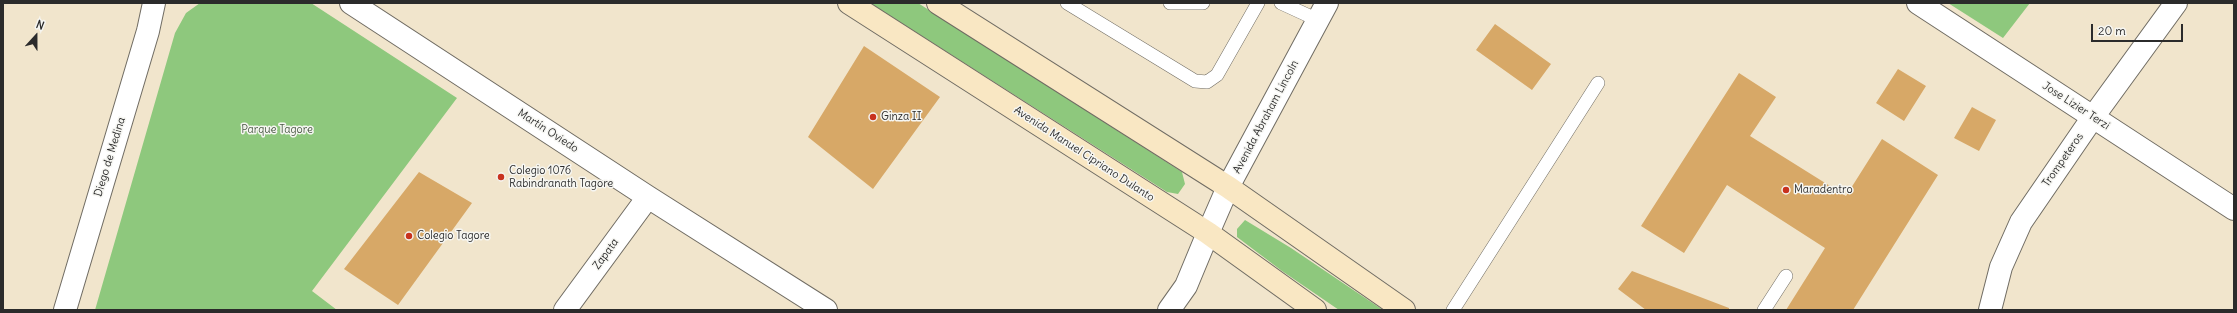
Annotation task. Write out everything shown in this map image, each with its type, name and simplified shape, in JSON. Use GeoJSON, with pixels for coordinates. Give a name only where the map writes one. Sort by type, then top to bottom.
{"type":"FeatureCollection","features":[{"type":"Feature","properties":{"kind":"main road","name":"Avenida Manuel Cipriano Dulanto"},"geometry":{"type":"LineString","coordinates":[[849,3],[1208,233],[1315,310]]}},
{"type":"Feature","properties":{"kind":"main road"},"geometry":{"type":"LineString","coordinates":[[938,3],[1228,187],[1404,310]]}},
{"type":"Feature","properties":{"kind":"street","name":"Diego de Medina"},"geometry":{"type":"LineString","coordinates":[[66,308],[148,31],[154,3]]}},
{"type":"Feature","properties":{"kind":"street"},"geometry":{"type":"LineString","coordinates":[[148,31],[169,3]]}},
{"type":"Feature","properties":{"kind":"street","name":"Martín Oviedo"},"geometry":{"type":"LineString","coordinates":[[351,3],[648,197],[826,310]]}},
{"type":"Feature","properties":{"kind":"street","name":"Jose Lizier Terzi"},"geometry":{"type":"LineString","coordinates":[[1918,3],[2234,209]]}},
{"type":"Feature","properties":{"kind":"street","name":"Trompeteros"},"geometry":{"type":"LineString","coordinates":[[1990,310],[2001,267],[2021,222],[2093,117],[2176,3]]}},
{"type":"Feature","properties":{"kind":"street","name":"Avenida Abraham Lincoln"},"geometry":{"type":"LineString","coordinates":[[1169,310],[1186,286],[1228,187],[1323,11]]}},
{"type":"Feature","properties":{"kind":"street","name":"Zapata"},"geometry":{"type":"LineString","coordinates":[[565,310],[648,197]]}},
{"type":"Feature","properties":{"kind":"lane"},"geometry":{"type":"LineString","coordinates":[[1068,3],[1195,81],[1207,82],[1217,75],[1258,3]]}},
{"type":"Feature","properties":{"kind":"lane"},"geometry":{"type":"LineString","coordinates":[[1170,3],[1203,3]]}},
{"type":"Feature","properties":{"kind":"lane"},"geometry":{"type":"LineString","coordinates":[[1281,3],[1323,11]]}},
{"type":"Feature","properties":{"kind":"lane"},"geometry":{"type":"LineString","coordinates":[[1453,310],[1598,83]]}},
{"type":"Feature","properties":{"kind":"lane"},"geometry":{"type":"LineString","coordinates":[[1764,310],[1786,276]]}},
{"type":"Feature","properties":{"kind":"green space","name":"Parque Tagore"},"geometry":{"type":"Polygon","coordinates":[[[200,3],[311,3],[457,98],[312,291],[337,310],[95,310],[175,33],[186,13],[200,3]]]}},
{"type":"Feature","properties":{"kind":"green space"},"geometry":{"type":"Polygon","coordinates":[[[870,3],[918,3],[1182,172],[1185,184],[1178,194],[1167,192],[870,3]]]}},
{"type":"Feature","properties":{"kind":"green space"},"geometry":{"type":"Polygon","coordinates":[[[1948,3],[2030,3],[2003,38],[1948,3]]]}},
{"type":"Feature","properties":{"kind":"green space"},"geometry":{"type":"Polygon","coordinates":[[[1245,220],[1291,248],[1383,310],[1339,310],[1282,271],[1237,237],[1237,229],[1245,220]]]}},
{"type":"Feature","properties":{"kind":"building"},"geometry":{"type":"Polygon","coordinates":[[[1495,24],[1551,64],[1532,90],[1476,50],[1495,24]]]}},
{"type":"Feature","properties":{"kind":"building","name":"Ginza II"},"geometry":{"type":"Polygon","coordinates":[[[864,46],[940,97],[873,189],[808,137],[864,46]]]}},
{"type":"Feature","properties":{"kind":"building"},"geometry":{"type":"Polygon","coordinates":[[[1898,69],[1926,86],[1904,121],[1876,103],[1898,69]]]}},
{"type":"Feature","properties":{"kind":"building","name":"Maradentro"},"geometry":{"type":"Polygon","coordinates":[[[1739,73],[1776,97],[1750,136],[1846,196],[1882,139],[1938,175],[1853,310],[1786,310],[1825,248],[1727,185],[1684,253],[1641,226],[1739,73]]]}},
{"type":"Feature","properties":{"kind":"building"},"geometry":{"type":"Polygon","coordinates":[[[1972,107],[1996,120],[1979,151],[1954,138],[1972,107]]]}},
{"type":"Feature","properties":{"kind":"building","name":"Colegio Tagore"},"geometry":{"type":"Polygon","coordinates":[[[419,172],[472,203],[398,305],[344,269],[419,172]]]}},
{"type":"Feature","properties":{"kind":"building"},"geometry":{"type":"Polygon","coordinates":[[[1632,271],[1729,308],[1729,310],[1646,310],[1618,289],[1632,271]]]}},
{"type":"Feature","properties":{"kind":"place","name":"Ginza II"},"geometry":{"type":"Point","coordinates":[873,117]}},
{"type":"Feature","properties":{"kind":"place","name":"Colegio 1076 Rabindranath Tagore"},"geometry":{"type":"Point","coordinates":[501,177]}},
{"type":"Feature","properties":{"kind":"place","name":"Maradentro"},"geometry":{"type":"Point","coordinates":[1786,190]}},
{"type":"Feature","properties":{"kind":"place","name":"Colegio Tagore"},"geometry":{"type":"Point","coordinates":[409,236]}}]}
